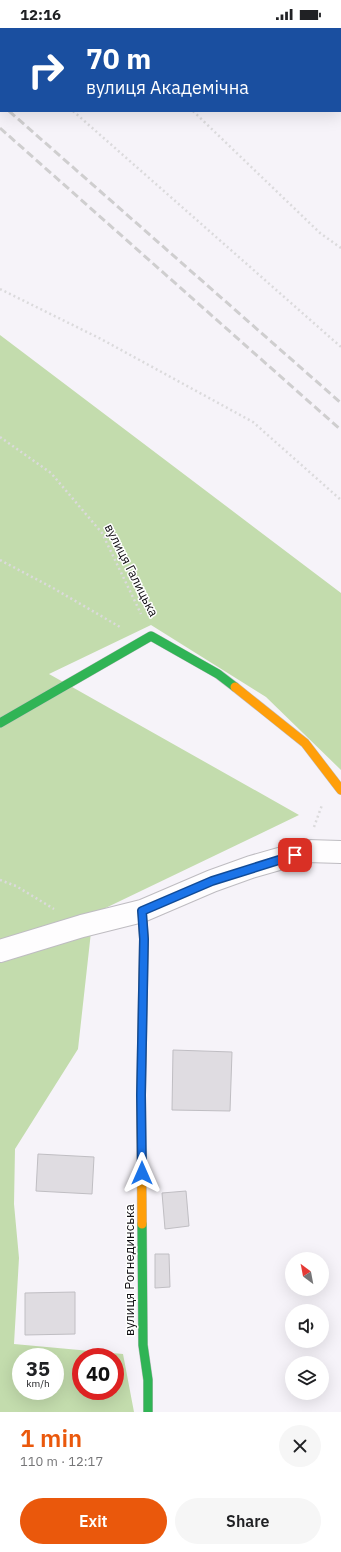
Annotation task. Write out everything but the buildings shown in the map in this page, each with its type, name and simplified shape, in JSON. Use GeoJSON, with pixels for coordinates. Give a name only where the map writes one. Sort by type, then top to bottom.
{"type":"FeatureCollection","features":[{"type":"Feature","properties":{"kind":"street","name":"вулиця Галицька"},"geometry":{"type":"LineString","coordinates":[[0,723],[151,636],[218,674],[305,743],[341,790]]}},
{"type":"Feature","properties":{"kind":"street"},"geometry":{"type":"LineString","coordinates":[[0,951],[82,926],[142,911],[212,881],[250,867],[307,852],[341,852]]}},
{"type":"Feature","properties":{"kind":"street","name":"вулиця Рогнединська"},"geometry":{"type":"LineString","coordinates":[[142,911],[144,939],[141,1095],[143,1345],[148,1380],[148,1412]]}},
{"type":"Feature","properties":{"kind":"path"},"geometry":{"type":"LineString","coordinates":[[74,112],[341,347]]}},
{"type":"Feature","properties":{"kind":"path"},"geometry":{"type":"LineString","coordinates":[[194,112],[320,233],[341,248]]}},
{"type":"Feature","properties":{"kind":"path"},"geometry":{"type":"LineString","coordinates":[[0,289],[101,339],[253,422],[341,500]]}},
{"type":"Feature","properties":{"kind":"path","name":"вулиця Галицька"},"geometry":{"type":"LineString","coordinates":[[0,437],[51,473],[102,533],[151,636]]}},
{"type":"Feature","properties":{"kind":"path"},"geometry":{"type":"LineString","coordinates":[[0,560],[98,614],[142,641]]}},
{"type":"Feature","properties":{"kind":"path"},"geometry":{"type":"LineString","coordinates":[[307,852],[310,838],[323,803]]}},
{"type":"Feature","properties":{"kind":"path"},"geometry":{"type":"LineString","coordinates":[[0,880],[16,886],[82,926]]}},
{"type":"Feature","properties":{"kind":"green space"},"geometry":{"type":"Polygon","coordinates":[[[0,335],[341,593],[341,770],[266,697],[151,625],[49,674],[299,815],[93,914],[78,1049],[15,1149],[14,1204],[19,1258],[14,1344],[58,1348],[12,1348],[12,1400],[64,1400],[64,1349],[72,1349],[72,1400],[124,1400],[124,1359],[134,1412],[0,1412],[0,335]]]}},
{"type":"Feature","properties":{"kind":"railway"},"geometry":{"type":"LineString","coordinates":[[10,112],[341,403]]}},
{"type":"Feature","properties":{"kind":"railway"},"geometry":{"type":"LineString","coordinates":[[0,128],[341,430]]}},
{"type":"Feature","properties":{"kind":"traffic: fast"},"geometry":{"type":"LineString","coordinates":[[0,723],[151,636],[218,674],[235,687]]}},
{"type":"Feature","properties":{"kind":"traffic: fast"},"geometry":{"type":"LineString","coordinates":[[142,1224],[143,1345],[148,1380],[148,1412]]}},
{"type":"Feature","properties":{"kind":"traffic: slow"},"geometry":{"type":"LineString","coordinates":[[235,687],[305,743],[341,790]]}},
{"type":"Feature","properties":{"kind":"traffic: slow"},"geometry":{"type":"LineString","coordinates":[[142,911],[144,939],[141,1095],[142,1224]]}},
{"type":"Feature","properties":{"kind":"route"},"geometry":{"type":"LineString","coordinates":[[142,1173],[141,1095],[144,939],[142,911],[212,881],[250,867],[295,855]]}}]}
